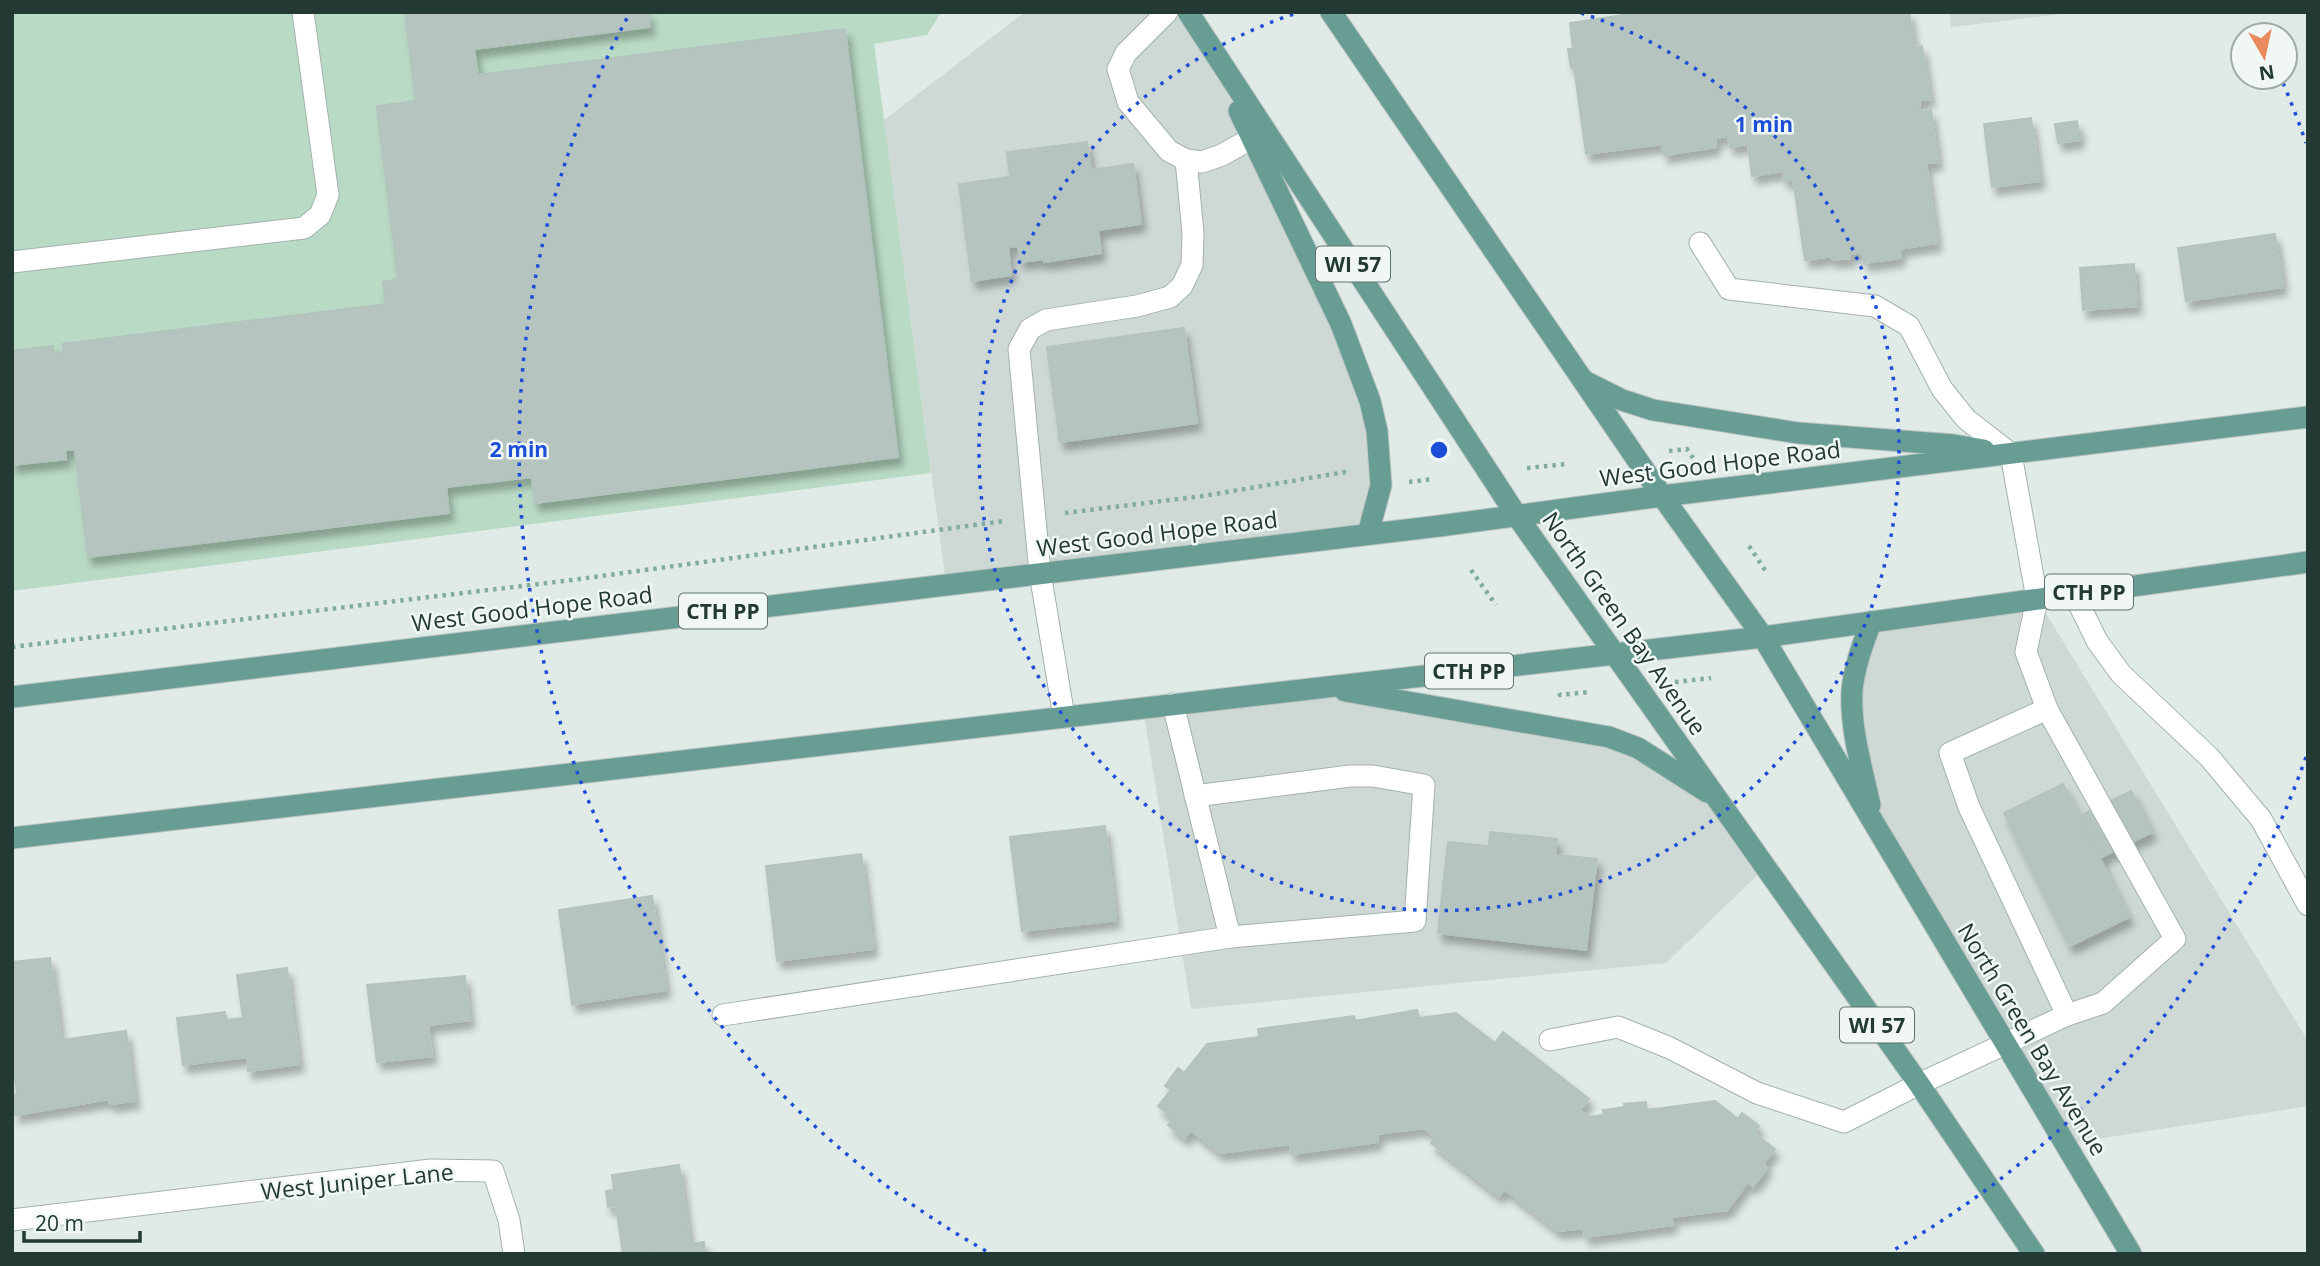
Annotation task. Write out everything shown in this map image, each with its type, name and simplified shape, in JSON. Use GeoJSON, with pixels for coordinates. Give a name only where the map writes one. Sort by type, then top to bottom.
{"type":"FeatureCollection","features":[{"type":"Feature","properties":{"kind":"main road","name":"North Green Bay Avenue"},"geometry":{"type":"LineString","coordinates":[[1188,12],[1517,516],[1919,1084],[2034,1254]]}},
{"type":"Feature","properties":{"kind":"main road","name":"North Green Bay Avenue"},"geometry":{"type":"LineString","coordinates":[[1331,12],[1662,496],[1763,637],[2131,1254]]}},
{"type":"Feature","properties":{"kind":"main road"},"geometry":{"type":"LineString","coordinates":[[1202,34],[1341,324],[1370,401],[1377,431],[1381,485],[1367,534]]}},
{"type":"Feature","properties":{"kind":"main road"},"geometry":{"type":"LineString","coordinates":[[1583,381],[1622,400],[1653,410],[1798,433],[1954,445],[2011,454]]}},
{"type":"Feature","properties":{"kind":"main road","name":"West Good Hope Road"},"geometry":{"type":"LineString","coordinates":[[12,697],[1517,516],[2308,417]]}},
{"type":"Feature","properties":{"kind":"main road","name":"CTH PP"},"geometry":{"type":"LineString","coordinates":[[12,838],[1763,637],[2308,562]]}},
{"type":"Feature","properties":{"kind":"main road"},"geometry":{"type":"LineString","coordinates":[[1871,622],[1860,652],[1852,692],[1856,743],[1876,827]]}},
{"type":"Feature","properties":{"kind":"main road"},"geometry":{"type":"LineString","coordinates":[[1322,687],[1609,737],[1638,748],[1718,799]]}},
{"type":"Feature","properties":{"kind":"street"},"geometry":{"type":"LineString","coordinates":[[12,262],[304,228],[320,215],[328,195],[303,12]]}},
{"type":"Feature","properties":{"kind":"street"},"geometry":{"type":"LineString","coordinates":[[1167,12],[1126,53],[1118,69],[1128,102],[1169,151],[1186,160],[1202,162],[1222,155],[1252,138]]}},
{"type":"Feature","properties":{"kind":"street"},"geometry":{"type":"LineString","coordinates":[[1064,717],[1040,573],[1019,349],[1030,329],[1046,320],[1137,306],[1170,297],[1182,286],[1192,265],[1193,233],[1186,160]]}},
{"type":"Feature","properties":{"kind":"street"},"geometry":{"type":"LineString","coordinates":[[1550,1041],[1618,1027],[1670,1048],[1757,1093],[1844,1122],[2067,1015],[2103,1003],[2175,939],[2047,709],[2026,652],[2038,599],[2011,454],[1966,419],[1942,389],[1909,326],[1875,306],[1729,289],[1700,243]]}},
{"type":"Feature","properties":{"kind":"street"},"geometry":{"type":"LineString","coordinates":[[2074,594],[2097,641],[2121,674],[2209,757],[2261,819],[2308,905]]}},
{"type":"Feature","properties":{"kind":"street"},"geometry":{"type":"LineString","coordinates":[[1173,704],[1230,937]]}},
{"type":"Feature","properties":{"kind":"street"},"geometry":{"type":"LineString","coordinates":[[2047,709],[1950,753],[1969,807],[2067,1015]]}},
{"type":"Feature","properties":{"kind":"street"},"geometry":{"type":"LineString","coordinates":[[723,1015],[1230,937],[1415,921],[1424,785],[1373,776],[1349,776],[1195,796]]}},
{"type":"Feature","properties":{"kind":"street","name":"West Juniper Lane"},"geometry":{"type":"LineString","coordinates":[[12,1220],[431,1170],[493,1171],[509,1220],[514,1254]]}},
{"type":"Feature","properties":{"kind":"path"},"geometry":{"type":"LineString","coordinates":[[1661,452],[1687,449],[1696,462]]}},
{"type":"Feature","properties":{"kind":"path"},"geometry":{"type":"LineString","coordinates":[[1527,468],[1566,464]]}},
{"type":"Feature","properties":{"kind":"path"},"geometry":{"type":"LineString","coordinates":[[12,647],[572,580],[1203,496],[1356,470]]}},
{"type":"Feature","properties":{"kind":"path"},"geometry":{"type":"LineString","coordinates":[[1749,546],[1767,573]]}},
{"type":"Feature","properties":{"kind":"path"},"geometry":{"type":"LineString","coordinates":[[1471,570],[1496,605]]}},
{"type":"Feature","properties":{"kind":"path"},"geometry":{"type":"LineString","coordinates":[[1675,682],[1711,678]]}},
{"type":"Feature","properties":{"kind":"shaded area"},"geometry":{"type":"Polygon","coordinates":[[[1025,12],[1188,12],[1202,34],[1341,324],[1377,431],[1368,534],[946,584],[884,120],[1025,12]]]}},
{"type":"Feature","properties":{"kind":"shaded area"},"geometry":{"type":"Polygon","coordinates":[[[1950,12],[2080,12],[1951,27],[1950,12]]]}},
{"type":"Feature","properties":{"kind":"shaded area"},"geometry":{"type":"Polygon","coordinates":[[[2037,599],[2308,1041],[2308,1106],[2065,1144],[1876,827],[1856,743],[1871,622],[2037,599]]]}},
{"type":"Feature","properties":{"kind":"shaded area"},"geometry":{"type":"Polygon","coordinates":[[[1322,687],[1609,737],[1718,798],[1766,867],[1666,963],[1191,1009],[1143,708],[1322,687]]]}},
{"type":"Feature","properties":{"kind":"green space"},"geometry":{"type":"Polygon","coordinates":[[[12,12],[941,12],[927,35],[874,44],[931,473],[12,591],[12,12]]]}},
{"type":"Feature","properties":{"kind":"building"},"geometry":{"type":"Polygon","coordinates":[[[405,12],[648,12],[650,27],[474,49],[478,75],[845,29],[898,457],[535,503],[532,477],[446,487],[449,513],[88,557],[75,450],[65,450],[66,459],[12,465],[12,351],[53,346],[53,353],[63,352],[63,344],[386,304],[383,282],[398,279],[377,106],[416,101],[405,12]]]}},
{"type":"Feature","properties":{"kind":"building"},"geometry":{"type":"Polygon","coordinates":[[[1643,12],[1909,12],[1914,47],[1922,46],[1930,99],[1919,100],[1920,111],[1931,110],[1938,162],[1926,163],[1937,243],[1899,249],[1901,258],[1864,263],[1862,252],[1850,254],[1850,258],[1833,260],[1832,256],[1805,260],[1793,179],[1784,181],[1783,171],[1752,176],[1748,144],[1730,147],[1728,136],[1715,138],[1716,147],[1664,155],[1662,144],[1586,154],[1574,67],[1571,68],[1568,49],[1573,49],[1570,23],[1643,12]]]}},
{"type":"Feature","properties":{"kind":"building"},"geometry":{"type":"Polygon","coordinates":[[[2031,118],[2040,181],[1992,187],[1984,124],[2031,118]]]}},
{"type":"Feature","properties":{"kind":"building"},"geometry":{"type":"Polygon","coordinates":[[[2077,121],[2080,140],[2058,143],[2055,124],[2077,121]]]}},
{"type":"Feature","properties":{"kind":"building"},"geometry":{"type":"Polygon","coordinates":[[[1087,142],[1091,170],[1133,164],[1141,224],[1098,230],[1101,253],[1044,262],[1044,259],[1020,262],[1018,246],[1008,247],[1011,275],[972,281],[959,184],[1010,177],[1007,152],[1087,142]]]}},
{"type":"Feature","properties":{"kind":"building"},"geometry":{"type":"Polygon","coordinates":[[[2275,234],[2283,287],[2186,301],[2178,248],[2275,234]]]}},
{"type":"Feature","properties":{"kind":"building"},"geometry":{"type":"Polygon","coordinates":[[[2134,264],[2137,306],[2083,310],[2080,268],[2134,264]]]}},
{"type":"Feature","properties":{"kind":"building"},"geometry":{"type":"Polygon","coordinates":[[[1184,328],[1197,423],[1060,442],[1047,347],[1184,328]]]}},
{"type":"Feature","properties":{"kind":"building"},"geometry":{"type":"Polygon","coordinates":[[[2063,784],[2129,917],[2070,946],[2004,813],[2063,784]]]}},
{"type":"Feature","properties":{"kind":"building"},"geometry":{"type":"Polygon","coordinates":[[[2131,791],[2152,832],[2100,858],[2079,816],[2131,791]]]}},
{"type":"Feature","properties":{"kind":"building"},"geometry":{"type":"Polygon","coordinates":[[[1105,826],[1116,920],[1022,931],[1010,837],[1105,826]]]}},
{"type":"Feature","properties":{"kind":"building"},"geometry":{"type":"Polygon","coordinates":[[[1490,832],[1557,839],[1555,855],[1597,859],[1586,950],[1438,933],[1448,842],[1489,846],[1490,832]]]}},
{"type":"Feature","properties":{"kind":"building"},"geometry":{"type":"Polygon","coordinates":[[[861,854],[873,949],[777,961],[766,866],[861,854]]]}},
{"type":"Feature","properties":{"kind":"building"},"geometry":{"type":"Polygon","coordinates":[[[652,896],[666,990],[572,1004],[559,910],[652,896]]]}},
{"type":"Feature","properties":{"kind":"building"},"geometry":{"type":"Polygon","coordinates":[[[50,958],[61,1040],[126,1031],[135,1101],[110,1104],[109,1099],[15,1115],[13,1094],[17,1094],[12,1058],[12,962],[50,958]]]}},
{"type":"Feature","properties":{"kind":"building"},"geometry":{"type":"Polygon","coordinates":[[[287,968],[299,1064],[248,1071],[247,1057],[183,1065],[177,1018],[225,1012],[227,1020],[243,1018],[237,975],[287,968]]]}},
{"type":"Feature","properties":{"kind":"building"},"geometry":{"type":"Polygon","coordinates":[[[465,976],[470,1020],[428,1025],[432,1056],[377,1062],[367,985],[465,976]]]}},
{"type":"Feature","properties":{"kind":"building"},"geometry":{"type":"Polygon","coordinates":[[[1417,1010],[1419,1018],[1456,1013],[1495,1043],[1503,1032],[1589,1099],[1580,1110],[1589,1117],[1604,1115],[1603,1110],[1625,1107],[1624,1104],[1646,1102],[1647,1110],[1715,1101],[1738,1119],[1742,1113],[1759,1126],[1754,1133],[1775,1149],[1763,1164],[1767,1168],[1753,1186],[1748,1182],[1727,1210],[1671,1217],[1673,1225],[1585,1237],[1584,1228],[1558,1231],[1504,1189],[1499,1196],[1431,1143],[1436,1137],[1424,1128],[1377,1134],[1378,1142],[1291,1154],[1290,1144],[1220,1153],[1191,1130],[1185,1138],[1168,1125],[1173,1118],[1158,1106],[1171,1090],[1165,1086],[1178,1068],[1184,1073],[1207,1044],[1259,1037],[1258,1029],[1354,1016],[1355,1021],[1417,1010]]]}},
{"type":"Feature","properties":{"kind":"building"},"geometry":{"type":"Polygon","coordinates":[[[679,1165],[690,1244],[704,1242],[705,1254],[654,1254],[654,1250],[623,1254],[616,1206],[608,1207],[606,1191],[614,1190],[612,1175],[679,1165]]]}}]}
